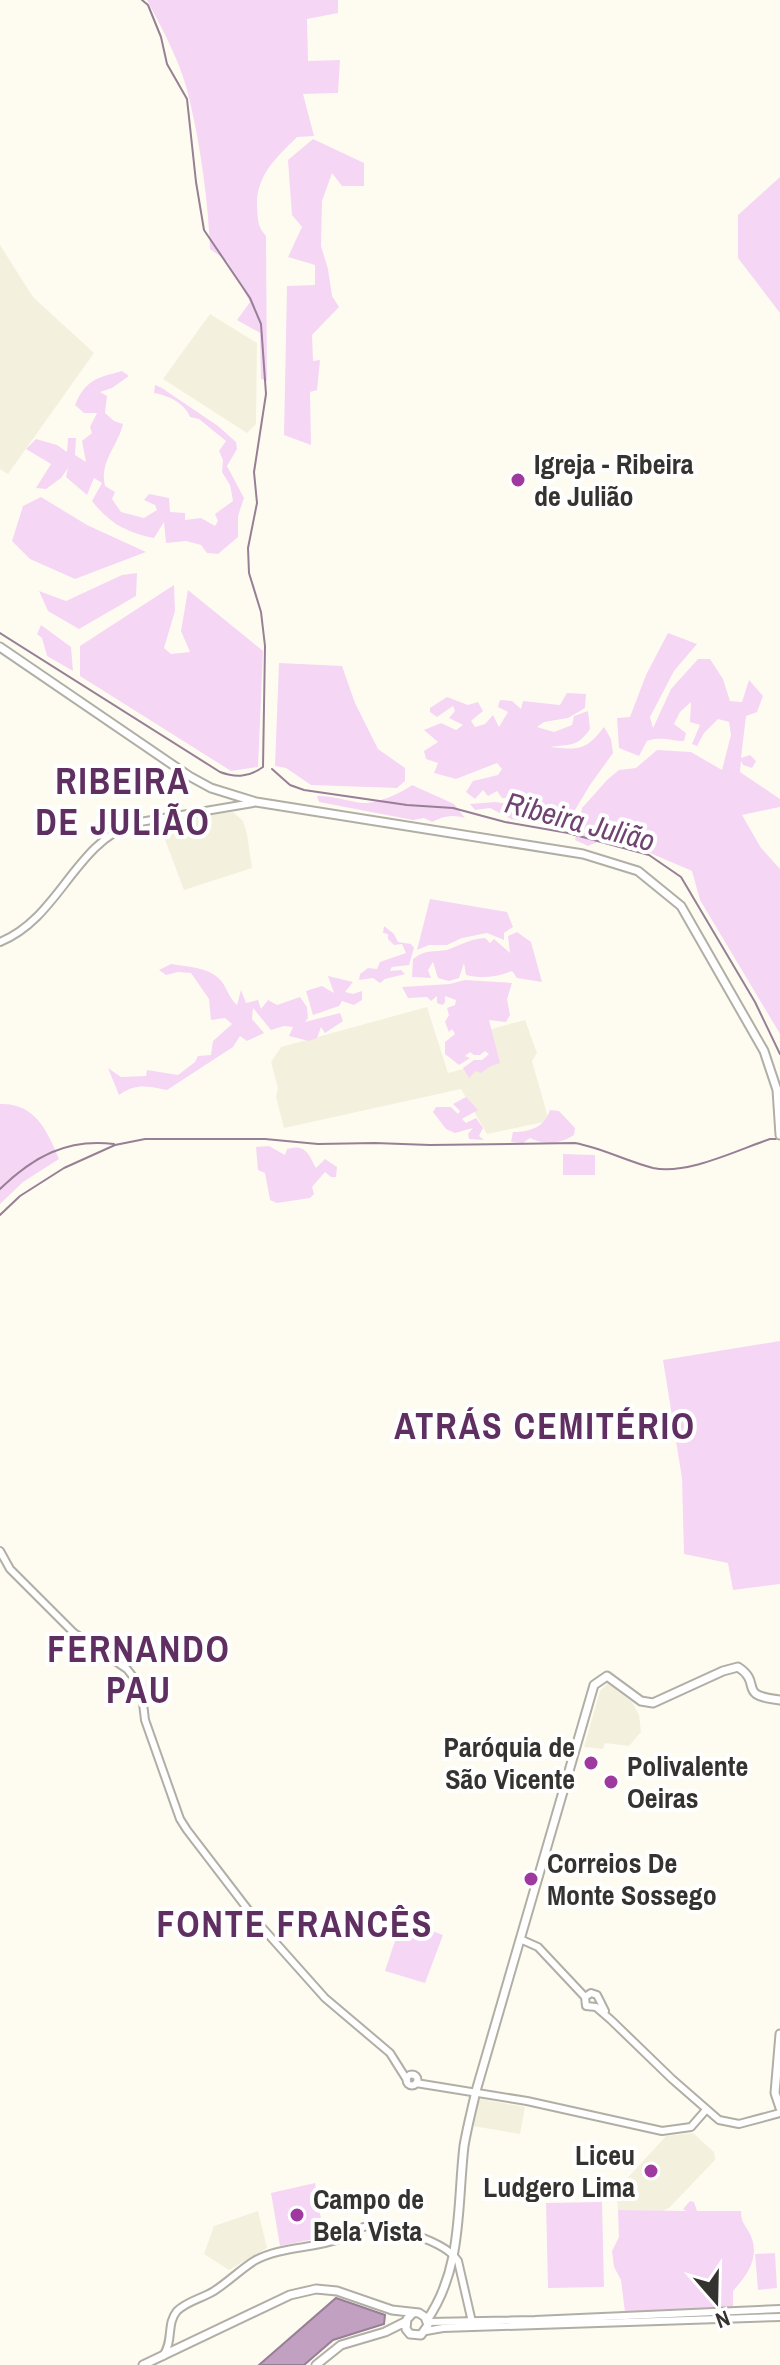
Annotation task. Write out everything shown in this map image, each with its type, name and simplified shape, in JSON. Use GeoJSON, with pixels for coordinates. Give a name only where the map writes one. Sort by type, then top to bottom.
{"type":"FeatureCollection","features":[{"type":"Feature","properties":{"kind":"main road"},"geometry":{"type":"LineString","coordinates":[[0,647],[211,788],[256,802],[583,854],[644,874],[681,906],[764,1051],[777,1090],[780,1135]]}},
{"type":"Feature","properties":{"kind":"main road"},"geometry":{"type":"LineString","coordinates":[[385,2332],[408,2332],[417,2336],[427,2324],[450,2275],[460,2212],[464,2145],[476,2091],[594,1685],[607,1676],[641,1701],[653,1703],[738,1667],[747,1675],[753,1693],[760,1698],[780,1700]]}},
{"type":"Feature","properties":{"kind":"main road"},"geometry":{"type":"LineString","coordinates":[[780,2034],[775,2093],[780,2111]]}},
{"type":"Feature","properties":{"kind":"main road"},"geometry":{"type":"LineString","coordinates":[[143,2365],[290,2295],[307,2290],[337,2291],[427,2324]]}},
{"type":"Feature","properties":{"kind":"main road"},"geometry":{"type":"LineString","coordinates":[[316,2365],[341,2345],[385,2332],[436,2302]]}},
{"type":"Feature","properties":{"kind":"main road"},"geometry":{"type":"LineString","coordinates":[[408,2332],[411,2317]]}},
{"type":"Feature","properties":{"kind":"street"},"geometry":{"type":"LineString","coordinates":[[0,942],[28,927],[94,847],[120,827],[256,802]]}},
{"type":"Feature","properties":{"kind":"street"},"geometry":{"type":"LineString","coordinates":[[0,1551],[10,1569],[74,1633],[117,1662],[141,1687],[145,1720],[180,1819],[187,1830],[259,1924],[325,1998],[383,2046],[409,2077],[410,2084],[417,2081],[476,2091],[662,2131],[691,2127],[705,2111]]}},
{"type":"Feature","properties":{"kind":"street"},"geometry":{"type":"LineString","coordinates":[[520,1939],[533,1943],[588,1995],[597,1995],[598,2005],[611,2020],[705,2111],[723,2122],[739,2124],[780,2111]]}},
{"type":"Feature","properties":{"kind":"street"},"geometry":{"type":"LineString","coordinates":[[588,1995],[586,2006],[598,2005]]}},
{"type":"Feature","properties":{"kind":"street"},"geometry":{"type":"LineString","coordinates":[[161,2358],[172,2336],[172,2318],[180,2308],[214,2291],[254,2261],[277,2252],[327,2243],[370,2226],[411,2233],[453,2253],[458,2261],[472,2322]]}},
{"type":"Feature","properties":{"kind":"street"},"geometry":{"type":"LineString","coordinates":[[427,2324],[780,2309]]}},
{"type":"Feature","properties":{"kind":"street"},"geometry":{"type":"LineString","coordinates":[[427,2324],[443,2328],[780,2317]]}},
{"type":"Feature","properties":{"kind":"street"},"geometry":{"type":"LineString","coordinates":[[172,2336],[188,2346]]}},
{"type":"Feature","properties":{"kind":"shaded area"},"geometry":{"type":"Polygon","coordinates":[[[147,0],[338,0],[338,13],[307,19],[308,61],[340,60],[338,93],[303,94],[314,136],[297,137],[282,152],[269,167],[258,195],[258,222],[266,236],[267,381],[261,379],[260,333],[237,320],[250,302],[227,261],[210,249],[203,175],[187,89],[147,0]]]}},
{"type":"Feature","properties":{"kind":"shaded area"},"geometry":{"type":"Polygon","coordinates":[[[313,139],[364,163],[364,186],[342,186],[332,173],[322,201],[321,246],[332,296],[339,307],[312,335],[313,361],[320,360],[317,390],[310,392],[311,445],[284,435],[287,286],[315,285],[315,265],[288,257],[302,227],[292,215],[288,160],[313,139]]]}},
{"type":"Feature","properties":{"kind":"shaded area"},"geometry":{"type":"Polygon","coordinates":[[[780,177],[780,313],[738,258],[738,215],[780,177]]]}},
{"type":"Feature","properties":{"kind":"shaded area"},"geometry":{"type":"Polygon","coordinates":[[[0,245],[33,297],[94,353],[8,474],[0,469],[0,245]]]}},
{"type":"Feature","properties":{"kind":"shaded area"},"geometry":{"type":"Polygon","coordinates":[[[210,314],[257,343],[256,424],[247,433],[163,379],[210,314]]]}},
{"type":"Feature","properties":{"kind":"shaded area"},"geometry":{"type":"Polygon","coordinates":[[[122,371],[129,376],[100,392],[107,396],[105,413],[123,424],[107,462],[105,486],[115,492],[112,499],[121,512],[144,518],[157,510],[155,505],[144,500],[149,494],[169,498],[170,512],[185,513],[185,520],[201,518],[215,526],[218,521],[215,514],[233,501],[230,485],[222,472],[223,460],[219,451],[226,441],[199,419],[190,417],[175,400],[154,393],[155,385],[162,388],[236,442],[237,449],[227,466],[244,498],[238,516],[238,537],[218,554],[207,553],[201,545],[186,541],[166,543],[164,522],[154,538],[119,526],[92,501],[102,483],[94,478],[87,495],[66,477],[68,468],[61,478],[46,489],[36,488],[51,464],[26,449],[36,439],[57,445],[67,452],[68,438],[76,438],[75,455],[86,462],[82,441],[92,433],[90,427],[97,413],[84,413],[75,405],[83,390],[93,381],[122,371]]]}},
{"type":"Feature","properties":{"kind":"shaded area"},"geometry":{"type":"Polygon","coordinates":[[[41,497],[87,525],[146,552],[75,579],[30,559],[12,541],[23,506],[41,497]]]}},
{"type":"Feature","properties":{"kind":"shaded area"},"geometry":{"type":"Polygon","coordinates":[[[137,573],[136,596],[79,629],[48,611],[39,591],[66,601],[122,575],[137,573]]]}},
{"type":"Feature","properties":{"kind":"shaded area"},"geometry":{"type":"Polygon","coordinates":[[[174,585],[175,611],[164,648],[171,654],[190,652],[181,631],[188,590],[263,651],[258,767],[231,771],[80,676],[80,646],[174,585]]]}},
{"type":"Feature","properties":{"kind":"shaded area"},"geometry":{"type":"Polygon","coordinates":[[[41,625],[71,647],[73,671],[47,656],[42,638],[37,634],[41,625]]]}},
{"type":"Feature","properties":{"kind":"shaded area"},"geometry":{"type":"Polygon","coordinates":[[[668,633],[697,644],[674,671],[650,717],[653,728],[671,689],[698,659],[710,659],[723,679],[730,701],[742,702],[749,680],[763,696],[757,712],[746,716],[741,758],[750,755],[756,761],[752,768],[741,761],[740,772],[780,799],[780,807],[742,815],[761,848],[780,869],[780,1034],[700,900],[692,871],[607,838],[588,846],[575,840],[582,808],[608,779],[619,770],[636,768],[657,750],[691,752],[722,770],[731,735],[729,722],[718,719],[704,733],[697,746],[692,744],[700,725],[690,722],[691,702],[680,712],[674,724],[686,733],[684,741],[647,741],[639,756],[619,748],[617,718],[630,717],[646,675],[668,633]]]}},
{"type":"Feature","properties":{"kind":"shaded area"},"geometry":{"type":"Polygon","coordinates":[[[279,663],[342,666],[355,703],[378,749],[405,768],[405,781],[397,788],[311,785],[286,768],[275,766],[279,663]]]}},
{"type":"Feature","properties":{"kind":"shaded area"},"geometry":{"type":"Polygon","coordinates":[[[567,693],[586,694],[585,708],[568,718],[544,722],[537,727],[554,732],[572,725],[574,716],[588,711],[590,729],[577,742],[550,747],[581,747],[592,741],[604,727],[611,739],[613,753],[572,815],[551,808],[573,823],[566,828],[511,819],[490,808],[475,810],[470,804],[495,802],[517,805],[515,799],[502,798],[497,791],[488,796],[483,790],[475,799],[466,792],[473,781],[498,775],[502,769],[497,763],[456,779],[434,773],[438,763],[426,759],[424,751],[438,742],[424,730],[441,723],[456,730],[463,725],[449,718],[455,711],[453,706],[437,717],[430,712],[430,708],[447,697],[468,705],[478,702],[483,711],[471,721],[475,727],[485,724],[493,715],[499,727],[508,712],[498,707],[500,700],[512,701],[521,709],[523,701],[560,705],[567,693]]]}},
{"type":"Feature","properties":{"kind":"shaded area"},"geometry":{"type":"Polygon","coordinates":[[[412,785],[454,804],[465,818],[448,816],[432,822],[424,818],[413,820],[319,802],[317,796],[368,803],[412,785]]]}},
{"type":"Feature","properties":{"kind":"shaded area"},"geometry":{"type":"Polygon","coordinates":[[[233,812],[243,821],[252,868],[184,890],[158,821],[233,812]]]}},
{"type":"Feature","properties":{"kind":"shaded area"},"geometry":{"type":"Polygon","coordinates":[[[430,899],[507,912],[513,927],[504,933],[504,940],[487,933],[417,950],[430,899]]]}},
{"type":"Feature","properties":{"kind":"shaded area"},"geometry":{"type":"Polygon","coordinates":[[[384,926],[398,942],[411,944],[414,948],[409,965],[392,967],[390,971],[401,970],[405,974],[380,983],[373,978],[359,980],[360,974],[368,968],[377,969],[380,962],[406,953],[402,944],[394,945],[388,934],[383,933],[384,926]]]}},
{"type":"Feature","properties":{"kind":"shaded area"},"geometry":{"type":"Polygon","coordinates":[[[517,932],[531,942],[542,982],[517,978],[512,971],[490,977],[466,975],[464,963],[459,978],[449,981],[438,978],[433,962],[428,970],[431,978],[412,977],[413,959],[424,953],[447,950],[485,938],[490,943],[494,939],[510,953],[508,936],[517,932]]]}},
{"type":"Feature","properties":{"kind":"shaded area"},"geometry":{"type":"Polygon","coordinates":[[[171,964],[212,973],[237,1005],[241,990],[246,1003],[258,1000],[261,1009],[268,1000],[277,1005],[300,997],[307,1007],[308,1018],[305,1022],[340,1013],[343,1021],[325,1033],[321,1027],[317,1038],[309,1041],[289,1036],[293,1027],[271,1030],[253,1008],[252,1019],[264,1033],[247,1041],[240,1036],[233,1047],[167,1090],[142,1086],[119,1095],[108,1068],[121,1077],[146,1076],[147,1070],[178,1075],[198,1056],[211,1055],[213,1041],[232,1024],[225,1018],[211,1020],[209,999],[191,973],[166,975],[159,970],[171,964]]]}},
{"type":"Feature","properties":{"kind":"shaded area"},"geometry":{"type":"Polygon","coordinates":[[[328,976],[353,982],[345,992],[353,994],[362,991],[362,1000],[354,1005],[342,1001],[339,1006],[313,1015],[306,991],[322,986],[334,993],[328,976]]]}},
{"type":"Feature","properties":{"kind":"shaded area"},"geometry":{"type":"Polygon","coordinates":[[[465,980],[512,983],[507,999],[510,1015],[506,1022],[489,1020],[500,1063],[481,1073],[476,1071],[469,1078],[463,1068],[489,1054],[485,1051],[474,1055],[470,1052],[465,1056],[470,1058],[459,1065],[445,1054],[445,1042],[455,1034],[452,1029],[449,1032],[445,1022],[449,1015],[447,1008],[455,1005],[456,1000],[445,996],[442,1005],[437,1003],[437,996],[431,1001],[427,997],[408,998],[402,987],[465,980]]]}},
{"type":"Feature","properties":{"kind":"shaded area"},"geometry":{"type":"Polygon","coordinates":[[[427,1007],[448,1073],[496,1060],[488,1030],[525,1020],[537,1053],[532,1061],[549,1121],[487,1134],[461,1089],[284,1128],[271,1062],[281,1047],[427,1007]]]}},
{"type":"Feature","properties":{"kind":"shaded area"},"geometry":{"type":"Polygon","coordinates":[[[466,1097],[478,1110],[462,1119],[466,1123],[476,1118],[483,1128],[479,1136],[484,1140],[469,1139],[468,1134],[473,1128],[455,1133],[446,1129],[433,1112],[436,1107],[451,1107],[458,1114],[460,1111],[453,1104],[466,1097]]]}},
{"type":"Feature","properties":{"kind":"shaded area"},"geometry":{"type":"Polygon","coordinates":[[[0,1104],[31,1113],[50,1138],[59,1159],[23,1182],[0,1204],[0,1104]]]}},
{"type":"Feature","properties":{"kind":"shaded area"},"geometry":{"type":"Polygon","coordinates":[[[550,1110],[559,1111],[575,1128],[574,1135],[552,1142],[530,1138],[523,1143],[511,1142],[513,1132],[536,1127],[550,1110]]]}},
{"type":"Feature","properties":{"kind":"shaded area"},"geometry":{"type":"Polygon","coordinates":[[[269,1146],[285,1155],[287,1149],[303,1149],[316,1168],[325,1159],[337,1167],[336,1177],[325,1172],[312,1187],[314,1194],[310,1198],[277,1203],[270,1200],[265,1173],[258,1170],[256,1147],[269,1146]]]}},
{"type":"Feature","properties":{"kind":"shaded area"},"geometry":{"type":"Polygon","coordinates":[[[563,1154],[595,1155],[595,1175],[563,1175],[563,1154]]]}},
{"type":"Feature","properties":{"kind":"shaded area"},"geometry":{"type":"Polygon","coordinates":[[[780,1341],[780,1584],[733,1590],[728,1563],[684,1554],[682,1478],[663,1360],[780,1341]]]}},
{"type":"Feature","properties":{"kind":"shaded area"},"geometry":{"type":"Polygon","coordinates":[[[608,1683],[632,1702],[639,1715],[641,1732],[629,1746],[605,1743],[603,1749],[584,1747],[600,1691],[608,1683]]]}},
{"type":"Feature","properties":{"kind":"shaded area"},"geometry":{"type":"Polygon","coordinates":[[[402,1920],[443,1935],[425,1983],[385,1971],[402,1920]]]}},
{"type":"Feature","properties":{"kind":"shaded area"},"geometry":{"type":"Polygon","coordinates":[[[481,2099],[525,2107],[520,2134],[473,2126],[481,2099]]]}},
{"type":"Feature","properties":{"kind":"shaded area"},"geometry":{"type":"Polygon","coordinates":[[[693,2133],[714,2152],[715,2160],[669,2208],[663,2211],[618,2210],[617,2198],[611,2196],[666,2136],[693,2133]]]}},
{"type":"Feature","properties":{"kind":"shaded area","name":"Campo de Bela Vista"},"geometry":{"type":"Polygon","coordinates":[[[315,2183],[324,2237],[280,2246],[271,2193],[315,2183]]]}},
{"type":"Feature","properties":{"kind":"shaded area"},"geometry":{"type":"Polygon","coordinates":[[[690,2201],[694,2202],[697,2211],[741,2211],[754,2250],[751,2265],[733,2291],[733,2307],[625,2312],[621,2280],[614,2267],[612,2251],[619,2237],[618,2210],[686,2211],[683,2209],[690,2201]]]}},
{"type":"Feature","properties":{"kind":"shaded area"},"geometry":{"type":"Polygon","coordinates":[[[602,2202],[604,2287],[548,2288],[546,2203],[602,2202]]]}},
{"type":"Feature","properties":{"kind":"shaded area"},"geometry":{"type":"Polygon","coordinates":[[[258,2211],[267,2248],[229,2270],[204,2254],[214,2226],[258,2211]]]}},
{"type":"Feature","properties":{"kind":"shaded area"},"geometry":{"type":"Polygon","coordinates":[[[775,2253],[777,2288],[758,2290],[755,2254],[775,2253]]]}},
{"type":"Feature","properties":{"kind":"shaded area"},"geometry":{"type":"Polygon","coordinates":[[[336,2298],[385,2315],[384,2324],[333,2340],[304,2365],[259,2365],[336,2298]]]}},
{"type":"Feature","properties":{"kind":"waterway"},"geometry":{"type":"LineString","coordinates":[[0,633],[220,772],[242,776],[263,767],[265,646],[261,612],[249,573],[248,548],[257,503],[254,472],[266,394],[261,324],[250,298],[204,230],[187,99],[167,64],[161,37],[148,5],[142,0]]}},
{"type":"Feature","properties":{"kind":"waterway","name":"Ribeira Julião"},"geometry":{"type":"LineString","coordinates":[[272,769],[290,785],[304,790],[407,805],[453,808],[505,822],[568,833],[649,855],[681,877],[755,1002],[780,1054]]}},
{"type":"Feature","properties":{"kind":"waterway"},"geometry":{"type":"LineString","coordinates":[[0,1215],[20,1196],[64,1168],[115,1145],[145,1139],[265,1139],[318,1144],[575,1143],[653,1168],[667,1169],[697,1165],[776,1139]]}},
{"type":"Feature","properties":{"kind":"waterway"},"geometry":{"type":"LineString","coordinates":[[0,1189],[25,1168],[52,1152],[81,1144],[114,1144]]}},
{"type":"Feature","properties":{"kind":"place","name":"Igreja - Ribeira de Julião"},"geometry":{"type":"Point","coordinates":[518,480]}},
{"type":"Feature","properties":{"kind":"place","name":"Paróquia de São Vicente"},"geometry":{"type":"Point","coordinates":[591,1763]}},
{"type":"Feature","properties":{"kind":"place","name":"Polivalente Oeiras"},"geometry":{"type":"Point","coordinates":[611,1782]}},
{"type":"Feature","properties":{"kind":"place","name":"Correios De Monte Sossego"},"geometry":{"type":"Point","coordinates":[531,1879]}},
{"type":"Feature","properties":{"kind":"place","name":"Liceu Ludgero Lima"},"geometry":{"type":"Point","coordinates":[651,2171]}},
{"type":"Feature","properties":{"kind":"place","name":"Campo de Bela Vista"},"geometry":{"type":"Point","coordinates":[297,2215]}},
{"type":"Feature","properties":{"kind":"district","name":"RIBEIRA DE JULIÃO"},"geometry":{"type":"Point","coordinates":[123,802]}},
{"type":"Feature","properties":{"kind":"district","name":"ATRÁS CEMITÉRIO"},"geometry":{"type":"Point","coordinates":[545,1426]}},
{"type":"Feature","properties":{"kind":"district","name":"FERNANDO PAU"},"geometry":{"type":"Point","coordinates":[139,1670]}},
{"type":"Feature","properties":{"kind":"district","name":"FONTE FRANCÊS"},"geometry":{"type":"Point","coordinates":[295,1924]}}]}
